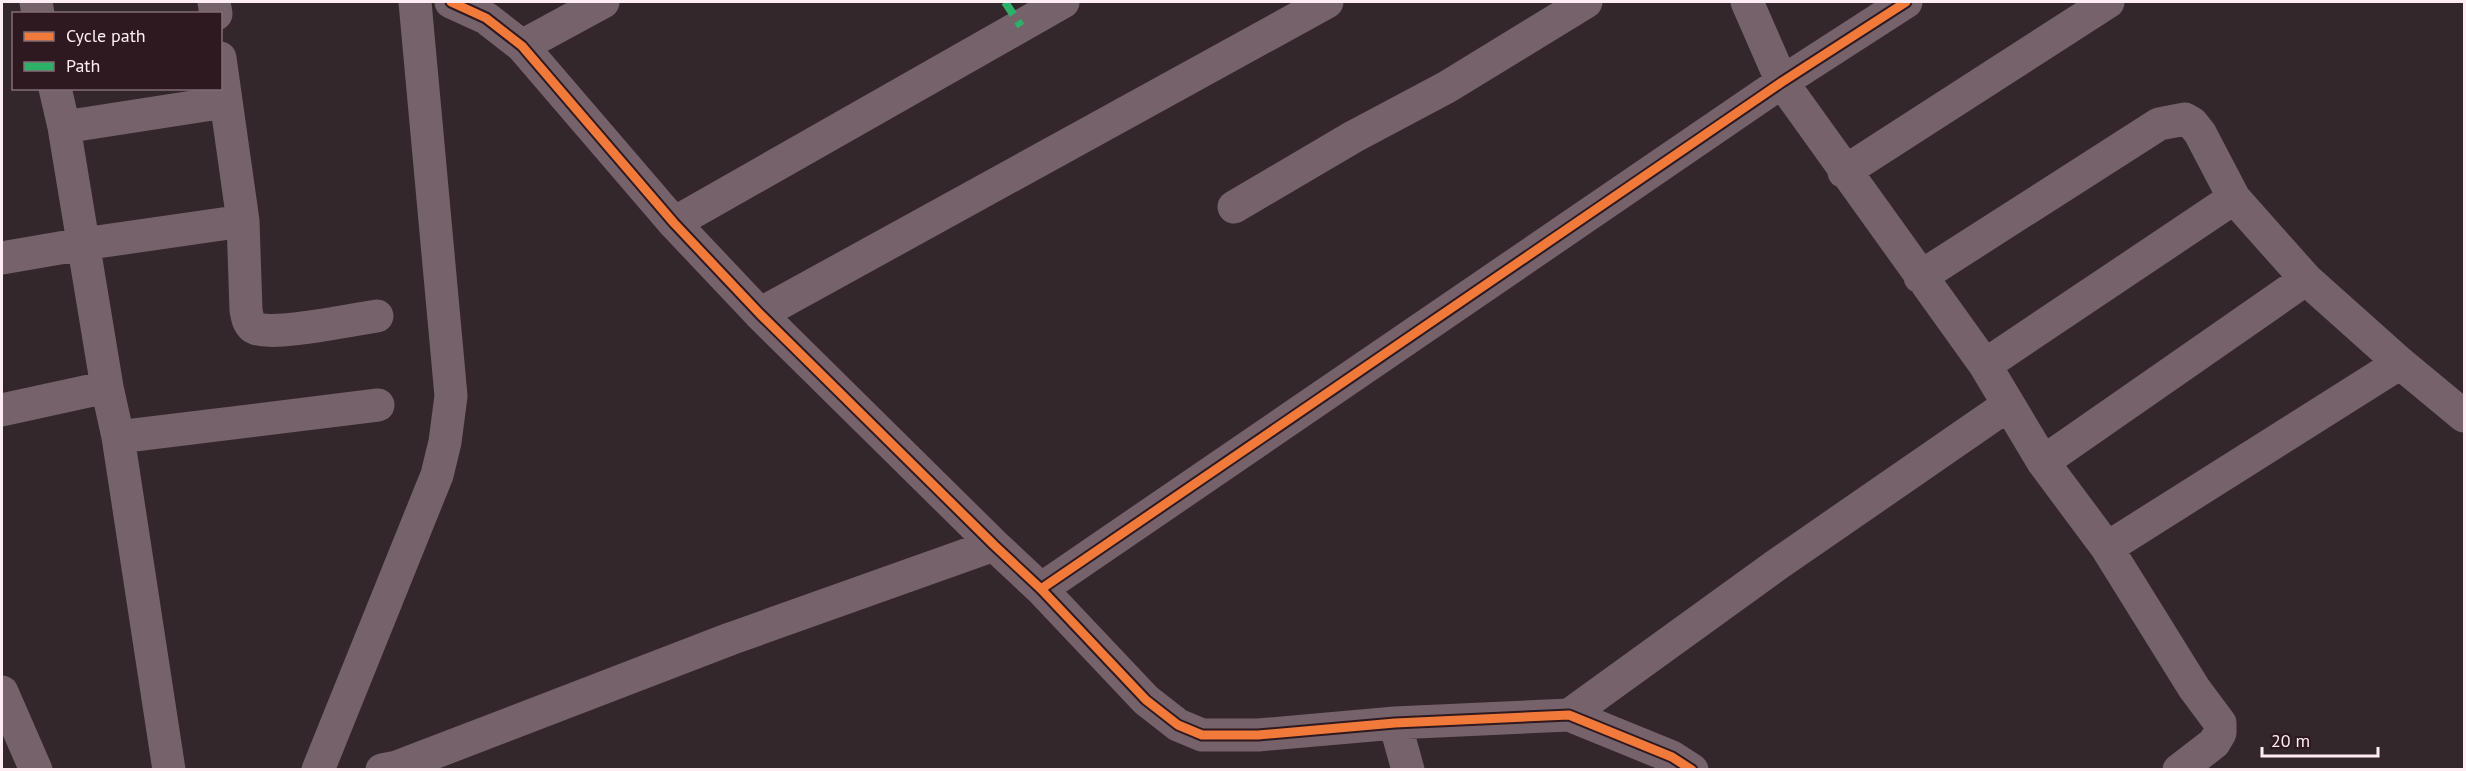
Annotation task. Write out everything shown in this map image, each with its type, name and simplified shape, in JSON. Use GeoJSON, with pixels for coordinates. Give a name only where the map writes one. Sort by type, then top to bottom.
{"type":"FeatureCollection","features":[{"type":"Feature","properties":{"kind":"street"},"geometry":{"type":"LineString","coordinates":[[318,770],[437,475],[451,396],[415,2]]}},
{"type":"Feature","properties":{"kind":"street"},"geometry":{"type":"LineString","coordinates":[[451,2],[486,18],[522,46],[674,223],[760,314],[1041,589],[1146,699],[1178,725],[1202,735],[1258,735],[1395,723],[1569,715],[1672,757],[1692,770]]}},
{"type":"Feature","properties":{"kind":"street"},"geometry":{"type":"LineString","coordinates":[[522,46],[603,2]]}},
{"type":"Feature","properties":{"kind":"street"},"geometry":{"type":"LineString","coordinates":[[674,223],[1063,2]]}},
{"type":"Feature","properties":{"kind":"street"},"geometry":{"type":"LineString","coordinates":[[760,314],[1328,2]]}},
{"type":"Feature","properties":{"kind":"street"},"geometry":{"type":"LineString","coordinates":[[1234,207],[1353,137],[1447,87],[1586,2]]}},
{"type":"Feature","properties":{"kind":"street"},"geometry":{"type":"LineString","coordinates":[[1747,2],[1782,82],[1844,172],[1985,365],[2043,462],[2108,548],[2194,688],[2220,723],[2220,733],[2214,742],[2179,770]]}},
{"type":"Feature","properties":{"kind":"street"},"geometry":{"type":"LineString","coordinates":[[1041,589],[1782,82],[1906,2]]}},
{"type":"Feature","properties":{"kind":"street"},"geometry":{"type":"LineString","coordinates":[[1844,172],[2108,2]]}},
{"type":"Feature","properties":{"kind":"street"},"geometry":{"type":"LineString","coordinates":[[222,75],[243,221],[246,310],[249,322],[253,327],[265,331],[377,316]]}},
{"type":"Feature","properties":{"kind":"street"},"geometry":{"type":"LineString","coordinates":[[55,90],[64,127],[107,387],[118,437],[169,770]]}},
{"type":"Feature","properties":{"kind":"street"},"geometry":{"type":"LineString","coordinates":[[64,127],[225,102]]}},
{"type":"Feature","properties":{"kind":"street"},"geometry":{"type":"LineString","coordinates":[[1920,277],[2159,124],[2185,119],[2192,123],[2234,198],[2306,279],[2400,363],[2464,416]]}},
{"type":"Feature","properties":{"kind":"street"},"geometry":{"type":"LineString","coordinates":[[1985,365],[2234,198]]}},
{"type":"Feature","properties":{"kind":"street"},"geometry":{"type":"LineString","coordinates":[[2,258],[243,221]]}},
{"type":"Feature","properties":{"kind":"street"},"geometry":{"type":"LineString","coordinates":[[2043,462],[2306,279]]}},
{"type":"Feature","properties":{"kind":"street"},"geometry":{"type":"LineString","coordinates":[[2108,548],[2400,363]]}},
{"type":"Feature","properties":{"kind":"street"},"geometry":{"type":"LineString","coordinates":[[2,410],[107,387]]}},
{"type":"Feature","properties":{"kind":"street"},"geometry":{"type":"LineString","coordinates":[[118,437],[378,405]]}},
{"type":"Feature","properties":{"kind":"street"},"geometry":{"type":"LineString","coordinates":[[1569,715],[1775,566],[2008,405]]}},
{"type":"Feature","properties":{"kind":"street"},"geometry":{"type":"LineString","coordinates":[[382,770],[501,728],[730,639],[994,545]]}},
{"type":"Feature","properties":{"kind":"street"},"geometry":{"type":"LineString","coordinates":[[2,692],[26,765]]}},
{"type":"Feature","properties":{"kind":"street"},"geometry":{"type":"LineString","coordinates":[[1395,723],[1408,770]]}},
{"type":"Feature","properties":{"kind":"marked path"},"geometry":{"type":"LineString","coordinates":[[1005,2],[1021,26]]}},
{"type":"Feature","properties":{"kind":"cycle path"},"geometry":{"type":"LineString","coordinates":[[451,2],[486,18],[522,46],[674,223],[760,314],[1041,589],[1146,700],[1178,725],[1202,735],[1258,735],[1395,723],[1569,715],[1672,757],[1692,770]]}},
{"type":"Feature","properties":{"kind":"cycle path"},"geometry":{"type":"LineString","coordinates":[[1041,589],[1782,82],[1906,2]]}}]}
